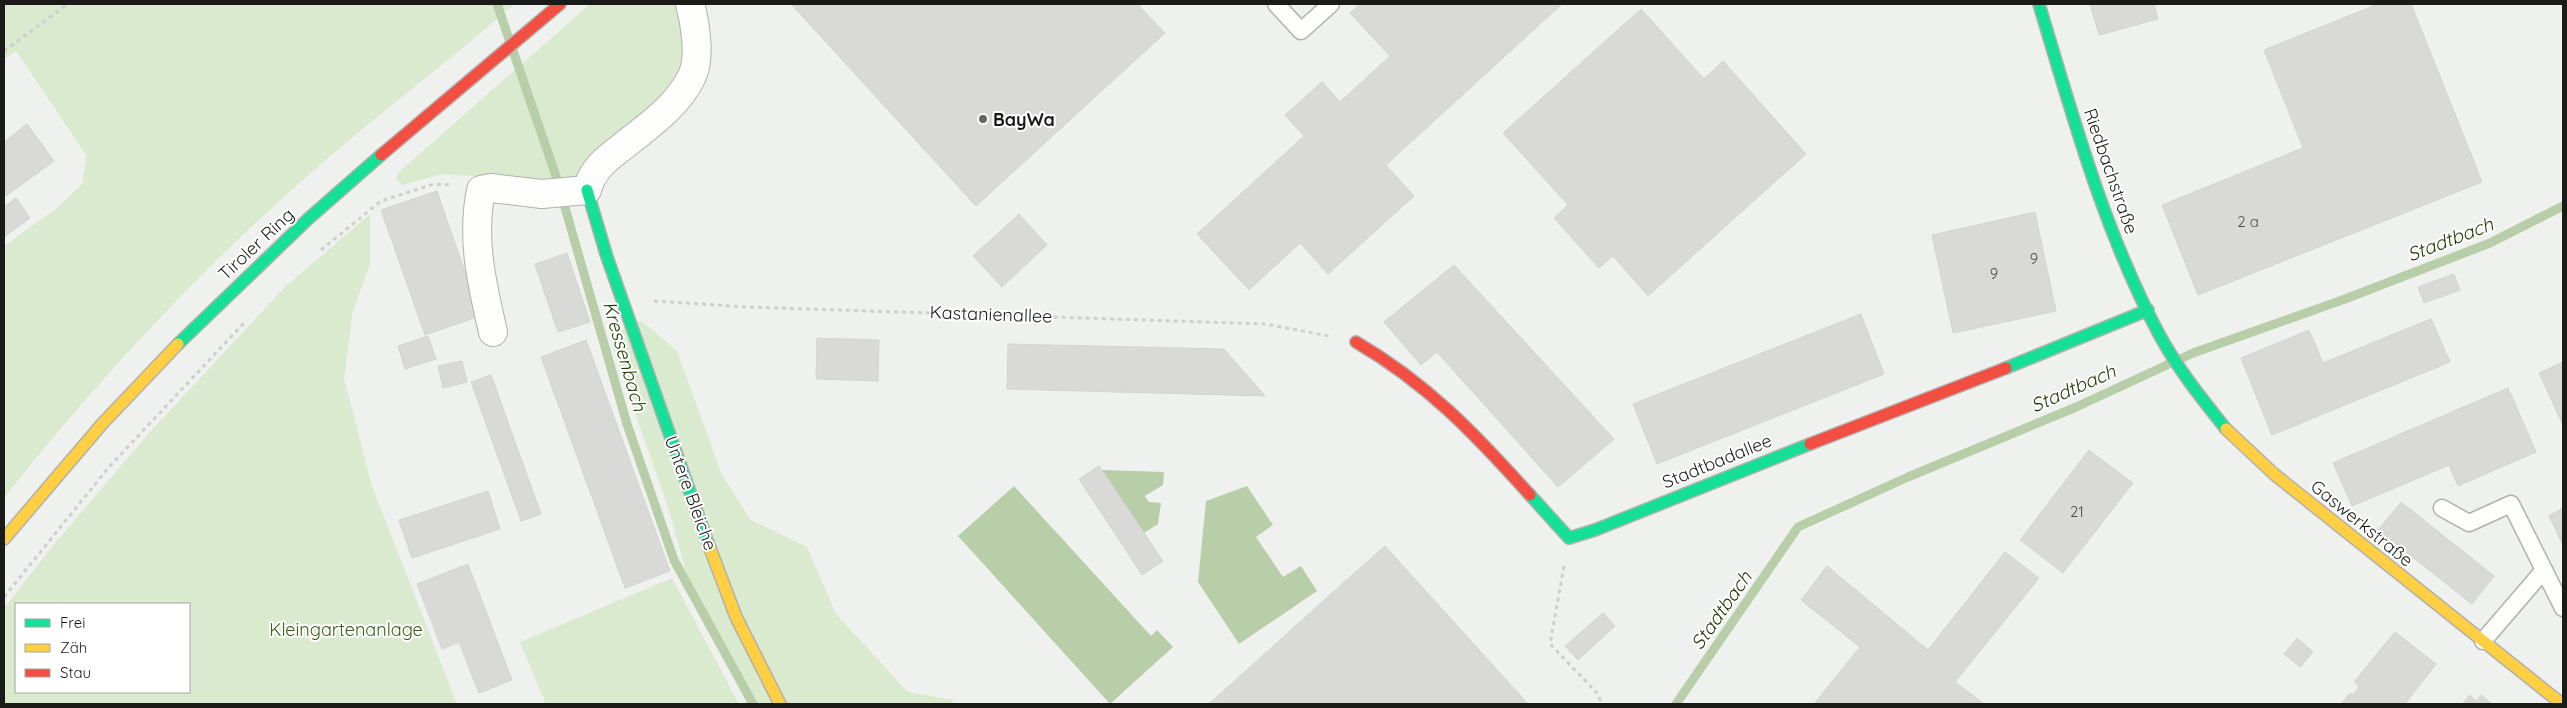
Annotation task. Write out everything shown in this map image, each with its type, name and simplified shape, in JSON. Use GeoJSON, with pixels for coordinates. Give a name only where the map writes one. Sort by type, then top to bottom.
{"type":"FeatureCollection","features":[{"type":"Feature","properties":{"kind":"street","name":"Tiroler Ring"},"geometry":{"type":"LineString","coordinates":[[4,539],[102,424],[202,319],[308,219],[560,4]]}},
{"type":"Feature","properties":{"kind":"street"},"geometry":{"type":"LineString","coordinates":[[493,332],[481,283],[476,240],[481,190],[491,188],[513,192],[569,192],[655,120],[677,99],[693,75],[696,42],[690,4]]}},
{"type":"Feature","properties":{"kind":"street","name":"Riedbachstraße"},"geometry":{"type":"LineString","coordinates":[[2039,4],[2108,224],[2148,310],[2166,343]]}},
{"type":"Feature","properties":{"kind":"street","name":"Untere Bleiche"},"geometry":{"type":"LineString","coordinates":[[569,192],[624,302],[736,617],[780,704]]}},
{"type":"Feature","properties":{"kind":"street","name":"Stadtbadallee"},"geometry":{"type":"LineString","coordinates":[[1569,538],[1595,530],[1737,471],[1946,392],[2148,310]]}},
{"type":"Feature","properties":{"kind":"street"},"geometry":{"type":"LineString","coordinates":[[1356,342],[1383,357],[1441,400],[1569,538]]}},
{"type":"Feature","properties":{"kind":"street","name":"Gaswerkstraße"},"geometry":{"type":"LineString","coordinates":[[2166,343],[2187,378],[2230,434],[2274,474],[2562,704]]}},
{"type":"Feature","properties":{"kind":"lane"},"geometry":{"type":"LineString","coordinates":[[1276,4],[1301,31],[1331,4]]}},
{"type":"Feature","properties":{"kind":"lane"},"geometry":{"type":"LineString","coordinates":[[2442,508],[2468,523],[2511,504],[2563,608]]}},
{"type":"Feature","properties":{"kind":"lane"},"geometry":{"type":"LineString","coordinates":[[2483,641],[2544,570]]}},
{"type":"Feature","properties":{"kind":"path"},"geometry":{"type":"LineString","coordinates":[[4,51],[68,4]]}},
{"type":"Feature","properties":{"kind":"path"},"geometry":{"type":"LineString","coordinates":[[319,252],[381,201],[434,184],[448,184],[481,190]]}},
{"type":"Feature","properties":{"kind":"path","name":"Kastanienallee"},"geometry":{"type":"LineString","coordinates":[[624,302],[646,301],[747,307],[1266,324],[1356,342]]}},
{"type":"Feature","properties":{"kind":"path"},"geometry":{"type":"LineString","coordinates":[[4,597],[109,467],[246,321]]}},
{"type":"Feature","properties":{"kind":"path"},"geometry":{"type":"LineString","coordinates":[[1569,538],[1550,644],[1599,695],[1601,704]]}},
{"type":"Feature","properties":{"kind":"green space"},"geometry":{"type":"Polygon","coordinates":[[[4,4],[514,4],[313,171],[230,247],[151,327],[113,369],[39,454],[4,498],[4,246],[57,208],[83,183],[86,155],[16,51],[4,59],[4,4]]]}},
{"type":"Feature","properties":{"kind":"green space"},"geometry":{"type":"Polygon","coordinates":[[[590,4],[677,4],[682,29],[683,63],[682,72],[677,82],[614,146],[571,183],[443,174],[402,185],[396,179],[399,172],[590,4]]]}},
{"type":"Feature","properties":{"kind":"green space","name":"Kleingartenanlage"},"geometry":{"type":"Polygon","coordinates":[[[370,214],[370,264],[353,311],[344,378],[372,486],[457,704],[4,704],[4,608],[51,548],[149,433],[285,287],[370,214]]]}},
{"type":"Feature","properties":{"kind":"green space"},"geometry":{"type":"Polygon","coordinates":[[[642,321],[677,351],[722,475],[751,520],[807,547],[836,614],[908,692],[953,700],[953,704],[750,704],[704,618],[685,568],[669,510],[611,344],[625,327],[642,321]]]}},
{"type":"Feature","properties":{"kind":"green space"},"geometry":{"type":"Polygon","coordinates":[[[672,578],[739,704],[546,704],[520,642],[672,578]]]}},
{"type":"Feature","properties":{"kind":"shaded area"},"geometry":{"type":"Polygon","coordinates":[[[1102,470],[1164,472],[1163,485],[1145,496],[1149,502],[1161,503],[1158,524],[1144,533],[1102,470]]]}},
{"type":"Feature","properties":{"kind":"shaded area"},"geometry":{"type":"Polygon","coordinates":[[[1014,486],[1151,636],[1157,630],[1173,647],[1110,704],[958,536],[1014,486]]]}},
{"type":"Feature","properties":{"kind":"shaded area"},"geometry":{"type":"Polygon","coordinates":[[[1247,486],[1273,525],[1256,537],[1283,577],[1301,566],[1317,591],[1239,644],[1198,582],[1206,501],[1247,486]]]}},
{"type":"Feature","properties":{"kind":"building","name":"BayWa"},"geometry":{"type":"Polygon","coordinates":[[[793,4],[1142,4],[1139,6],[1165,33],[976,206],[793,4]]]}},
{"type":"Feature","properties":{"kind":"building"},"geometry":{"type":"Polygon","coordinates":[[[1360,4],[1562,4],[1386,165],[1414,196],[1328,274],[1300,243],[1249,290],[1197,234],[1304,136],[1285,115],[1322,82],[1340,102],[1390,56],[1350,13],[1360,4]]]}},
{"type":"Feature","properties":{"kind":"building"},"geometry":{"type":"Polygon","coordinates":[[[2090,4],[2154,4],[2158,19],[2099,35],[2090,4]]]}},
{"type":"Feature","properties":{"kind":"building"},"geometry":{"type":"Polygon","coordinates":[[[2378,4],[2411,4],[2482,182],[2198,295],[2162,205],[2303,148],[2264,50],[2378,4]]]}},
{"type":"Feature","properties":{"kind":"building"},"geometry":{"type":"Polygon","coordinates":[[[1641,9],[1704,79],[1723,61],[1806,154],[1648,296],[1613,256],[1599,268],[1554,218],[1568,205],[1503,133],[1641,9]]]}},
{"type":"Feature","properties":{"kind":"building"},"geometry":{"type":"Polygon","coordinates":[[[27,124],[54,161],[6,196],[4,193],[4,142],[27,124]]]}},
{"type":"Feature","properties":{"kind":"building"},"geometry":{"type":"Polygon","coordinates":[[[437,191],[480,316],[425,335],[381,210],[437,191]]]}},
{"type":"Feature","properties":{"kind":"building"},"geometry":{"type":"Polygon","coordinates":[[[16,198],[30,218],[4,237],[4,207],[16,198]]]}},
{"type":"Feature","properties":{"kind":"building"},"geometry":{"type":"Polygon","coordinates":[[[2035,212],[2056,311],[1953,333],[1932,235],[2035,212]]]}},
{"type":"Feature","properties":{"kind":"building"},"geometry":{"type":"Polygon","coordinates":[[[1019,214],[1047,245],[1002,287],[973,256],[1019,214]]]}},
{"type":"Feature","properties":{"kind":"building"},"geometry":{"type":"Polygon","coordinates":[[[567,253],[590,322],[558,332],[535,264],[567,253]]]}},
{"type":"Feature","properties":{"kind":"building"},"geometry":{"type":"Polygon","coordinates":[[[1454,265],[1614,439],[1558,487],[1437,352],[1421,365],[1384,322],[1454,265]]]}},
{"type":"Feature","properties":{"kind":"building"},"geometry":{"type":"Polygon","coordinates":[[[2454,274],[2460,290],[2424,303],[2418,287],[2454,274]]]}},
{"type":"Feature","properties":{"kind":"building"},"geometry":{"type":"Polygon","coordinates":[[[1861,314],[1884,374],[1657,464],[1633,404],[1861,314]]]}},
{"type":"Feature","properties":{"kind":"building"},"geometry":{"type":"Polygon","coordinates":[[[2431,319],[2450,362],[2272,435],[2241,358],[2309,330],[2323,363],[2431,319]]]}},
{"type":"Feature","properties":{"kind":"building"},"geometry":{"type":"Polygon","coordinates":[[[428,336],[436,359],[405,369],[398,346],[428,336]]]}},
{"type":"Feature","properties":{"kind":"building"},"geometry":{"type":"Polygon","coordinates":[[[817,338],[879,340],[878,381],[816,379],[817,338]]]}},
{"type":"Feature","properties":{"kind":"building"},"geometry":{"type":"Polygon","coordinates":[[[586,340],[670,571],[625,588],[541,357],[586,340]]]}},
{"type":"Feature","properties":{"kind":"building"},"geometry":{"type":"Polygon","coordinates":[[[1008,344],[1224,349],[1265,396],[1007,389],[1008,344]]]}},
{"type":"Feature","properties":{"kind":"building"},"geometry":{"type":"Polygon","coordinates":[[[462,361],[467,382],[443,388],[438,366],[462,361]]]}},
{"type":"Feature","properties":{"kind":"building"},"geometry":{"type":"Polygon","coordinates":[[[2563,362],[2563,425],[2539,373],[2563,362]]]}},
{"type":"Feature","properties":{"kind":"building"},"geometry":{"type":"Polygon","coordinates":[[[491,375],[541,514],[521,521],[471,382],[491,375]]]}},
{"type":"Feature","properties":{"kind":"building"},"geometry":{"type":"Polygon","coordinates":[[[2508,388],[2536,452],[2458,486],[2449,465],[2352,506],[2333,463],[2508,388]]]}},
{"type":"Feature","properties":{"kind":"building"},"geometry":{"type":"Polygon","coordinates":[[[2089,450],[2133,483],[2063,573],[2020,540],[2089,450]]]}},
{"type":"Feature","properties":{"kind":"building"},"geometry":{"type":"Polygon","coordinates":[[[1099,466],[1163,561],[1142,575],[1079,479],[1099,466]]]}},
{"type":"Feature","properties":{"kind":"building"},"geometry":{"type":"Polygon","coordinates":[[[488,491],[500,529],[412,558],[399,520],[488,491]]]}},
{"type":"Feature","properties":{"kind":"building"},"geometry":{"type":"Polygon","coordinates":[[[2401,502],[2494,576],[2472,604],[2378,530],[2401,502]]]}},
{"type":"Feature","properties":{"kind":"building"},"geometry":{"type":"Polygon","coordinates":[[[2563,508],[2563,545],[2549,516],[2563,508]]]}},
{"type":"Feature","properties":{"kind":"building"},"geometry":{"type":"Polygon","coordinates":[[[1385,546],[1528,704],[1209,704],[1342,584],[1385,546]]]}},
{"type":"Feature","properties":{"kind":"building"},"geometry":{"type":"Polygon","coordinates":[[[2005,552],[2039,578],[1955,682],[1984,704],[1814,704],[1860,647],[1801,600],[1827,566],[1928,650],[2005,552]]]}},
{"type":"Feature","properties":{"kind":"building"},"geometry":{"type":"Polygon","coordinates":[[[468,564],[512,680],[479,693],[459,642],[442,649],[417,584],[468,564]]]}},
{"type":"Feature","properties":{"kind":"building"},"geometry":{"type":"Polygon","coordinates":[[[1603,613],[1615,626],[1578,660],[1565,646],[1603,613]]]}},
{"type":"Feature","properties":{"kind":"building"},"geometry":{"type":"Polygon","coordinates":[[[2395,632],[2436,664],[2405,704],[2341,704],[2350,693],[2353,695],[2359,687],[2354,682],[2395,632]]]}},
{"type":"Feature","properties":{"kind":"building"},"geometry":{"type":"Polygon","coordinates":[[[2297,638],[2313,652],[2300,667],[2284,654],[2297,638]]]}},
{"type":"Feature","properties":{"kind":"building"},"geometry":{"type":"Polygon","coordinates":[[[2470,695],[2476,701],[2481,695],[2492,704],[2462,704],[2470,695]]]}},
{"type":"Feature","properties":{"kind":"waterway","name":"Kressenbach"},"geometry":{"type":"LineString","coordinates":[[497,4],[556,176],[627,424],[674,560],[753,704]]}},
{"type":"Feature","properties":{"kind":"waterway","name":"Stadtbach"},"geometry":{"type":"LineString","coordinates":[[1676,704],[1798,527],[1908,477],[2074,408],[2193,353],[2345,299],[2490,243],[2563,206]]}},
{"type":"Feature","properties":{"kind":"traffic: fast"},"geometry":{"type":"LineString","coordinates":[[2039,4],[2091,173],[2122,256],[2140,297],[2167,348],[2191,384],[2226,429]]}},
{"type":"Feature","properties":{"kind":"traffic: fast"},"geometry":{"type":"LineString","coordinates":[[178,344],[308,219],[381,155]]}},
{"type":"Feature","properties":{"kind":"traffic: fast"},"geometry":{"type":"LineString","coordinates":[[587,190],[607,257],[708,543]]}},
{"type":"Feature","properties":{"kind":"traffic: fast"},"geometry":{"type":"LineString","coordinates":[[2006,368],[2148,310]]}},
{"type":"Feature","properties":{"kind":"traffic: fast"},"geometry":{"type":"LineString","coordinates":[[1530,495],[1569,538],[1595,530],[1810,444]]}},
{"type":"Feature","properties":{"kind":"traffic: slow"},"geometry":{"type":"LineString","coordinates":[[4,539],[102,424],[178,344]]}},
{"type":"Feature","properties":{"kind":"traffic: slow"},"geometry":{"type":"LineString","coordinates":[[2226,429],[2274,474],[2562,704]]}},
{"type":"Feature","properties":{"kind":"traffic: slow"},"geometry":{"type":"LineString","coordinates":[[708,543],[736,617],[780,704]]}},
{"type":"Feature","properties":{"kind":"traffic: jam"},"geometry":{"type":"LineString","coordinates":[[381,155],[560,4]]}},
{"type":"Feature","properties":{"kind":"traffic: jam"},"geometry":{"type":"LineString","coordinates":[[1356,342],[1406,375],[1449,411],[1490,451],[1530,495]]}},
{"type":"Feature","properties":{"kind":"traffic: jam"},"geometry":{"type":"LineString","coordinates":[[1810,444],[2006,368]]}},
{"type":"Feature","properties":{"kind":"place","name":"BayWa"},"geometry":{"type":"Point","coordinates":[983,119]}}]}
